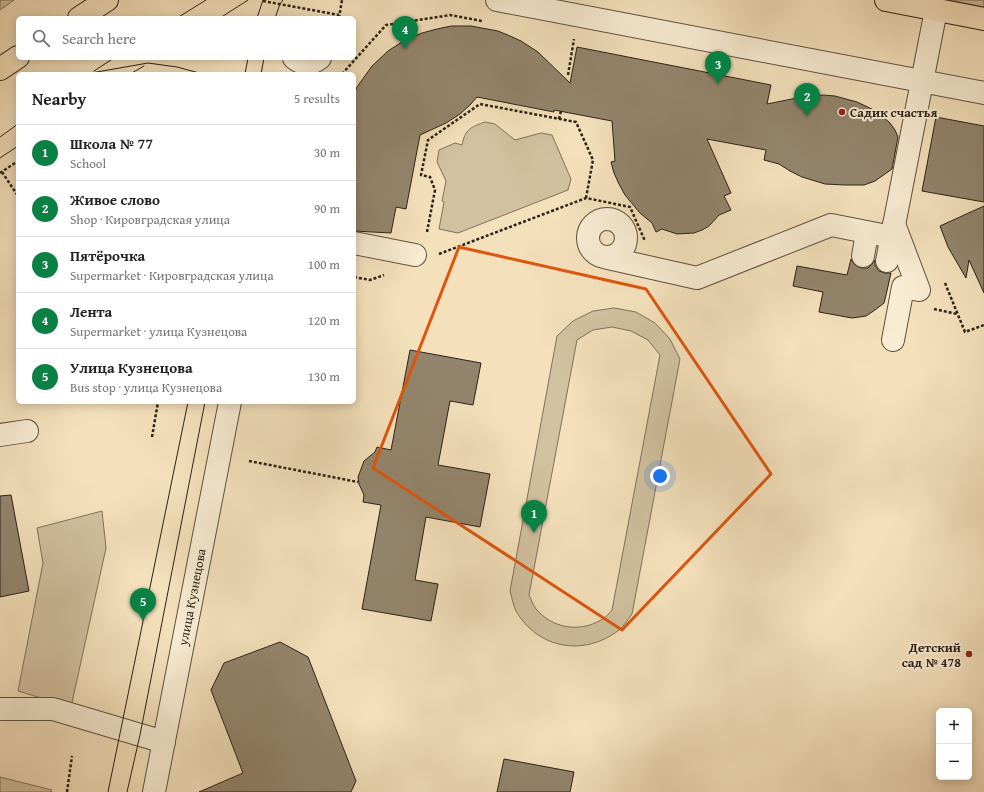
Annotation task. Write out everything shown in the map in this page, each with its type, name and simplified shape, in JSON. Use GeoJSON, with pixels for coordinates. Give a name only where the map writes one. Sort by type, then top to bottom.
{"type":"FeatureCollection","features":[{"type":"Feature","properties":{"kind":"main road"},"geometry":{"type":"LineString","coordinates":[[82,16],[107,0]]}},
{"type":"Feature","properties":{"kind":"main road"},"geometry":{"type":"LineString","coordinates":[[886,0],[984,19]]}},
{"type":"Feature","properties":{"kind":"main road"},"geometry":{"type":"LineString","coordinates":[[0,69],[16,58]]}},
{"type":"Feature","properties":{"kind":"street"},"geometry":{"type":"LineString","coordinates":[[497,0],[984,93]]}},
{"type":"Feature","properties":{"kind":"street"},"geometry":{"type":"LineString","coordinates":[[887,261],[936,10]]}},
{"type":"Feature","properties":{"kind":"street"},"geometry":{"type":"LineString","coordinates":[[290,72],[292,60]]}},
{"type":"Feature","properties":{"kind":"street"},"geometry":{"type":"LineString","coordinates":[[296,60],[308,64],[318,60]]}},
{"type":"Feature","properties":{"kind":"street"},"geometry":{"type":"LineString","coordinates":[[608,258],[697,278],[831,225],[867,233],[893,230]]}},
{"type":"Feature","properties":{"kind":"street"},"geometry":{"type":"LineString","coordinates":[[893,230],[919,290],[903,287],[893,340]]}},
{"type":"Feature","properties":{"kind":"street"},"geometry":{"type":"LineString","coordinates":[[863,256],[867,233]]}},
{"type":"Feature","properties":{"kind":"street"},"geometry":{"type":"LineString","coordinates":[[356,243],[415,255]]}},
{"type":"Feature","properties":{"kind":"street","name":"улица Кузнецова"},"geometry":{"type":"LineString","coordinates":[[154,792],[230,404]]}},
{"type":"Feature","properties":{"kind":"street"},"geometry":{"type":"LineString","coordinates":[[0,435],[27,430]]}},
{"type":"Feature","properties":{"kind":"street"},"geometry":{"type":"LineString","coordinates":[[0,709],[53,709],[164,742]]}},
{"type":"Feature","properties":{"kind":"path"},"geometry":{"type":"LineString","coordinates":[[339,16],[342,0]]}},
{"type":"Feature","properties":{"kind":"path"},"geometry":{"type":"LineString","coordinates":[[263,1],[334,16]]}},
{"type":"Feature","properties":{"kind":"path"},"geometry":{"type":"LineString","coordinates":[[356,58],[386,25],[450,15],[489,22]]}},
{"type":"Feature","properties":{"kind":"path"},"geometry":{"type":"LineString","coordinates":[[567,37],[574,39],[568,75]]}},
{"type":"Feature","properties":{"kind":"path"},"geometry":{"type":"LineString","coordinates":[[344,72],[355,60]]}},
{"type":"Feature","properties":{"kind":"path"},"geometry":{"type":"LineString","coordinates":[[427,232],[435,190],[430,177],[421,175],[428,140],[480,104],[576,122],[593,160],[586,198]]}},
{"type":"Feature","properties":{"kind":"path"},"geometry":{"type":"LineString","coordinates":[[559,119],[561,111]]}},
{"type":"Feature","properties":{"kind":"path"},"geometry":{"type":"LineString","coordinates":[[16,162],[1,172],[16,193]]}},
{"type":"Feature","properties":{"kind":"path"},"geometry":{"type":"LineString","coordinates":[[436,255],[586,198],[630,207],[646,244]]}},
{"type":"Feature","properties":{"kind":"path"},"geometry":{"type":"LineString","coordinates":[[356,277],[370,280],[385,275]]}},
{"type":"Feature","properties":{"kind":"path"},"geometry":{"type":"LineString","coordinates":[[943,278],[965,332],[984,325]]}},
{"type":"Feature","properties":{"kind":"path"},"geometry":{"type":"LineString","coordinates":[[152,437],[158,404]]}},
{"type":"Feature","properties":{"kind":"path"},"geometry":{"type":"LineString","coordinates":[[249,460],[358,482]]}},
{"type":"Feature","properties":{"kind":"path"},"geometry":{"type":"LineString","coordinates":[[67,792],[72,756]]}},
{"type":"Feature","properties":{"kind":"highlighted area"},"geometry":{"type":"Polygon","coordinates":[[[459,247],[646,289],[771,474],[622,630],[373,468],[459,247]]]}},
{"type":"Feature","properties":{"kind":"shaded area"},"geometry":{"type":"Polygon","coordinates":[[[0,0],[14,0],[0,10],[0,0]]]}},
{"type":"Feature","properties":{"kind":"shaded area"},"geometry":{"type":"Polygon","coordinates":[[[949,0],[984,0],[984,7],[949,0]]]}},
{"type":"Feature","properties":{"kind":"shaded area"},"geometry":{"type":"Polygon","coordinates":[[[485,122],[495,124],[515,140],[541,133],[552,135],[571,179],[568,190],[458,233],[439,229],[446,181],[437,162],[439,150],[455,143],[462,145],[465,135],[469,129],[485,122]]]}},
{"type":"Feature","properties":{"kind":"shaded area"},"geometry":{"type":"Polygon","coordinates":[[[614,308],[636,312],[655,323],[670,339],[680,359],[632,614],[619,630],[591,644],[577,646],[563,645],[549,641],[536,634],[525,624],[516,611],[510,591],[557,336],[573,321],[593,311],[614,308]],[[612,327],[593,330],[577,340],[529,595],[535,607],[542,615],[550,621],[566,626],[575,627],[593,624],[604,618],[612,610],[660,355],[648,340],[631,331],[612,327]]]}},
{"type":"Feature","properties":{"kind":"shaded area"},"geometry":{"type":"Polygon","coordinates":[[[102,511],[106,548],[71,707],[18,691],[43,563],[37,528],[102,511]]]}},
{"type":"Feature","properties":{"kind":"shaded area"},"geometry":{"type":"Polygon","coordinates":[[[0,777],[52,790],[51,792],[0,792],[0,777]]]}},
{"type":"Feature","properties":{"kind":"building"},"geometry":{"type":"Polygon","coordinates":[[[451,26],[471,26],[498,31],[521,41],[538,52],[570,83],[577,47],[771,85],[767,104],[807,96],[824,95],[835,96],[857,102],[876,111],[890,123],[895,130],[898,137],[892,169],[875,181],[864,185],[825,184],[802,177],[779,164],[764,160],[766,150],[707,139],[731,193],[724,196],[731,210],[719,215],[709,226],[694,233],[677,234],[662,229],[656,232],[652,223],[640,213],[625,195],[614,173],[611,162],[615,161],[612,121],[554,110],[554,112],[477,97],[460,114],[446,123],[420,135],[406,209],[396,207],[391,233],[356,231],[356,89],[372,66],[388,51],[405,40],[437,29],[451,26]]]}},
{"type":"Feature","properties":{"kind":"building"},"geometry":{"type":"Polygon","coordinates":[[[936,117],[984,126],[984,202],[922,191],[936,117]]]}},
{"type":"Feature","properties":{"kind":"building"},"geometry":{"type":"Polygon","coordinates":[[[984,206],[984,293],[969,260],[966,278],[948,247],[940,226],[984,206]]]}},
{"type":"Feature","properties":{"kind":"building"},"geometry":{"type":"Polygon","coordinates":[[[851,259],[855,265],[861,268],[868,268],[875,260],[875,265],[879,271],[891,273],[884,303],[866,316],[852,318],[819,312],[823,292],[793,286],[797,266],[847,275],[851,259]]]}},
{"type":"Feature","properties":{"kind":"building"},"geometry":{"type":"Polygon","coordinates":[[[410,350],[481,363],[473,405],[450,401],[438,465],[490,474],[480,527],[426,517],[415,580],[438,584],[431,621],[362,609],[381,505],[363,502],[364,495],[359,484],[358,477],[364,461],[375,452],[377,447],[391,450],[410,350]]]}},
{"type":"Feature","properties":{"kind":"building"},"geometry":{"type":"Polygon","coordinates":[[[11,495],[29,591],[0,597],[0,496],[11,495]]]}},
{"type":"Feature","properties":{"kind":"building"},"geometry":{"type":"Polygon","coordinates":[[[280,642],[308,657],[356,781],[351,792],[199,792],[243,773],[211,690],[224,663],[280,642]]]}},
{"type":"Feature","properties":{"kind":"building"},"geometry":{"type":"Polygon","coordinates":[[[504,759],[574,772],[570,792],[497,792],[504,759]]]}},
{"type":"Feature","properties":{"kind":"tram line"},"geometry":{"type":"LineString","coordinates":[[180,16],[206,0]]}},
{"type":"Feature","properties":{"kind":"tram line"},"geometry":{"type":"LineString","coordinates":[[223,16],[248,0]]}},
{"type":"Feature","properties":{"kind":"tram line"},"geometry":{"type":"LineString","coordinates":[[258,16],[263,0]]}},
{"type":"Feature","properties":{"kind":"tram line"},"geometry":{"type":"LineString","coordinates":[[276,16],[283,0]]}},
{"type":"Feature","properties":{"kind":"tram line"},"geometry":{"type":"LineString","coordinates":[[94,71],[111,60]]}},
{"type":"Feature","properties":{"kind":"tram line"},"geometry":{"type":"LineString","coordinates":[[245,72],[248,60]]}},
{"type":"Feature","properties":{"kind":"tram line"},"geometry":{"type":"LineString","coordinates":[[261,72],[264,60]]}},
{"type":"Feature","properties":{"kind":"tram line"},"geometry":{"type":"LineString","coordinates":[[97,72],[148,63],[177,67],[196,72]]}},
{"type":"Feature","properties":{"kind":"tram line"},"geometry":{"type":"LineString","coordinates":[[134,72],[144,66]]}},
{"type":"Feature","properties":{"kind":"tram line"},"geometry":{"type":"LineString","coordinates":[[0,137],[16,125]]}},
{"type":"Feature","properties":{"kind":"tram line"},"geometry":{"type":"LineString","coordinates":[[0,158],[16,147]]}},
{"type":"Feature","properties":{"kind":"tram line"},"geometry":{"type":"LineString","coordinates":[[108,792],[188,404]]}},
{"type":"Feature","properties":{"kind":"tram line"},"geometry":{"type":"LineString","coordinates":[[127,792],[140,735],[205,404]]}},
{"type":"Feature","properties":{"kind":"place","name":"Лента"},"geometry":{"type":"Point","coordinates":[405,49]}},
{"type":"Feature","properties":{"kind":"place","name":"Пятёрочка"},"geometry":{"type":"Point","coordinates":[718,84]}},
{"type":"Feature","properties":{"kind":"place","name":"Садик счастья"},"geometry":{"type":"Point","coordinates":[842,112]}},
{"type":"Feature","properties":{"kind":"place","name":"Живое слово"},"geometry":{"type":"Point","coordinates":[807,116]}},
{"type":"Feature","properties":{"kind":"place","name":"Школа № 77"},"geometry":{"type":"Point","coordinates":[534,533]}},
{"type":"Feature","properties":{"kind":"place","name":"Улица Кузнецова"},"geometry":{"type":"Point","coordinates":[143,621]}},
{"type":"Feature","properties":{"kind":"place","name":"Детский сад № 478"},"geometry":{"type":"Point","coordinates":[969,654]}}]}
